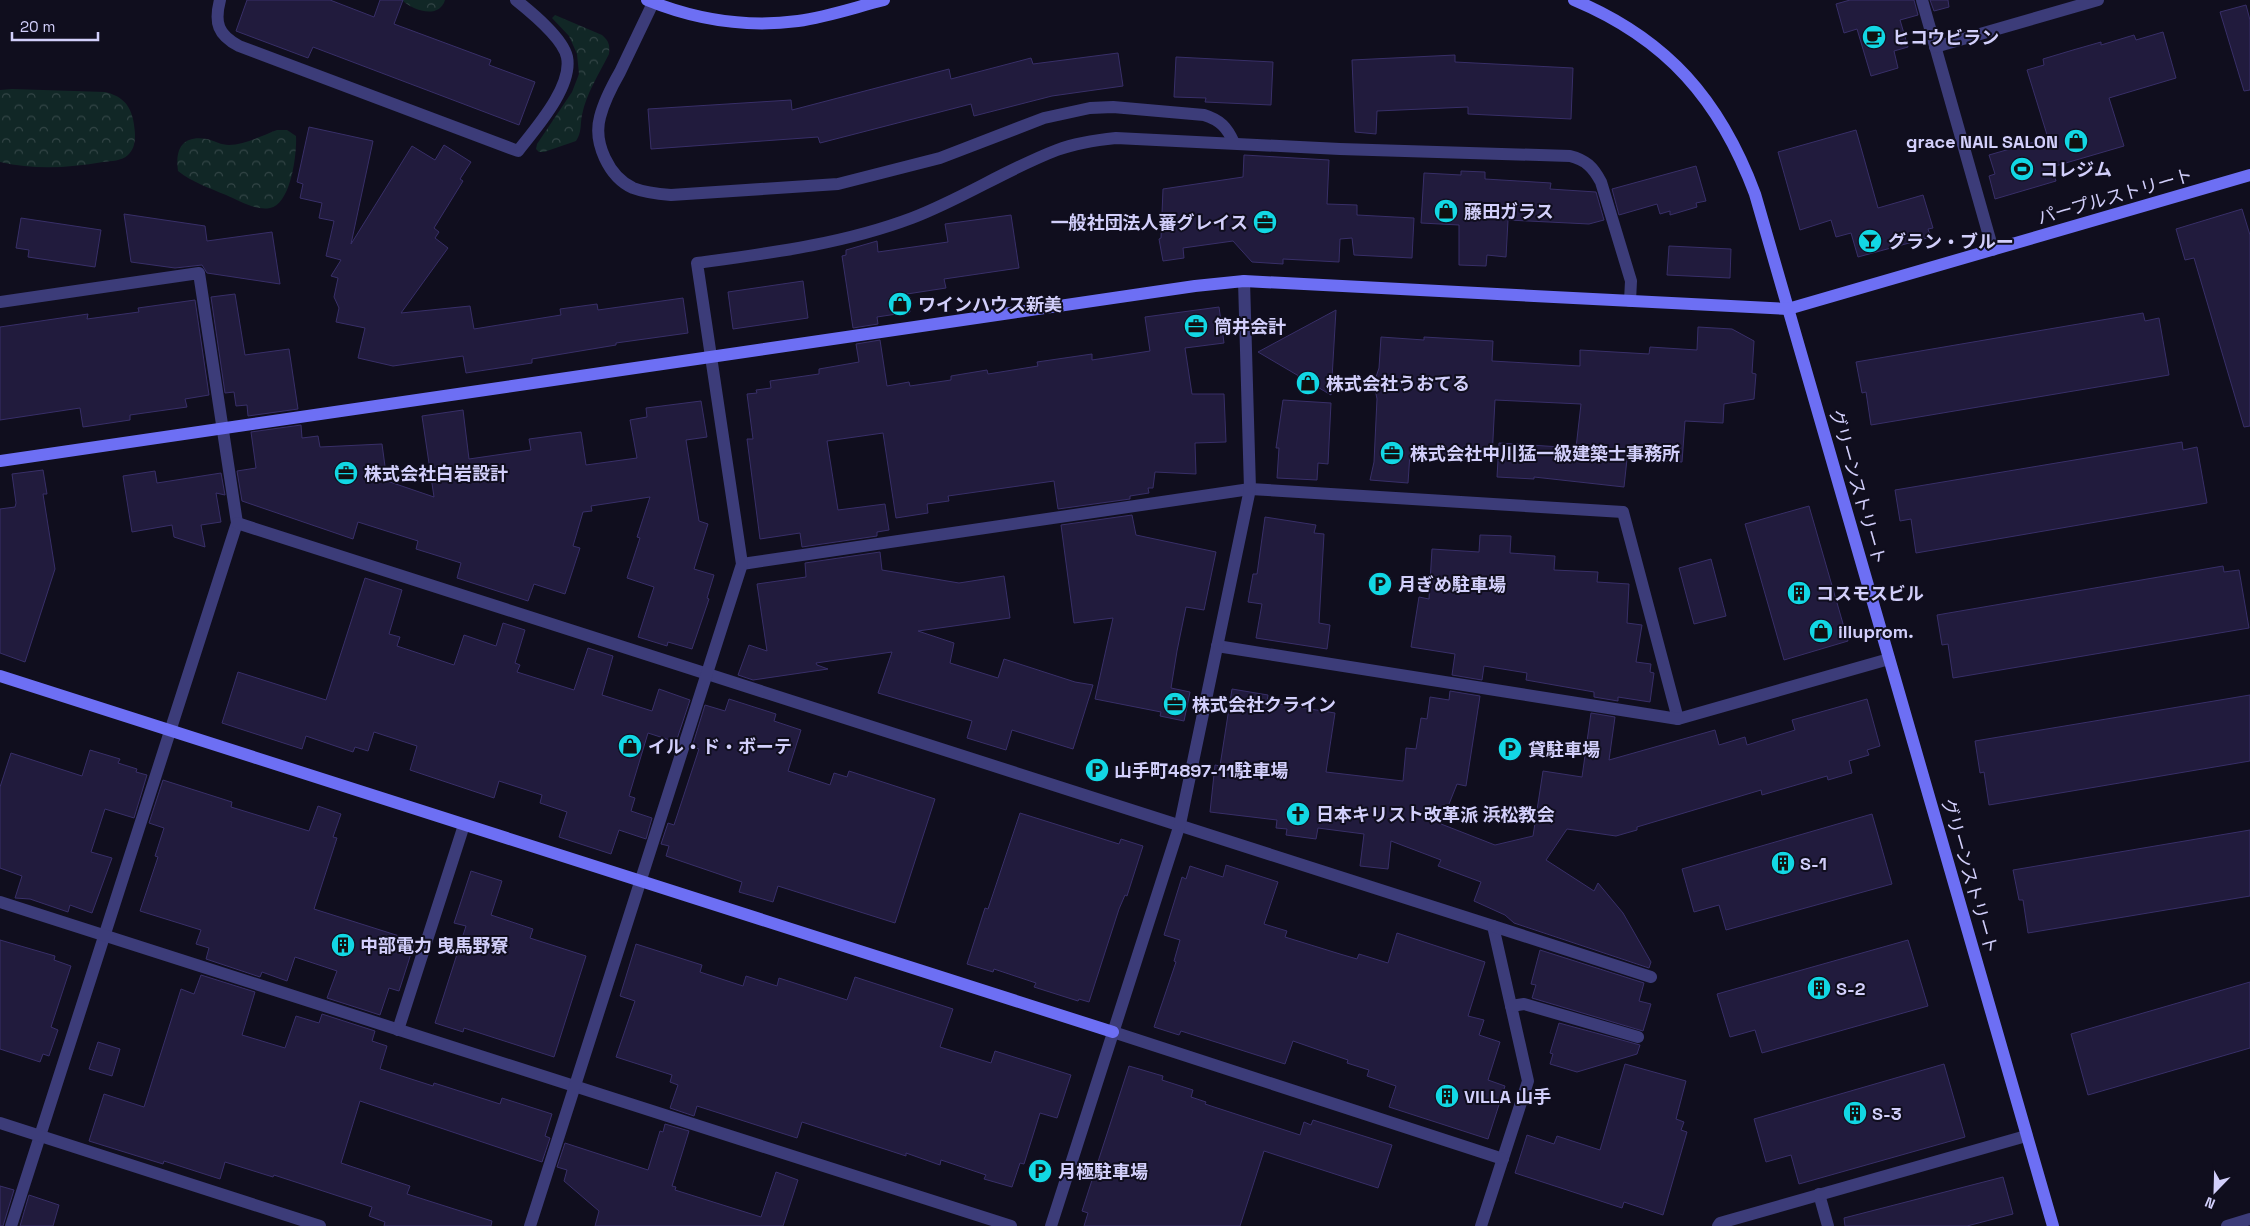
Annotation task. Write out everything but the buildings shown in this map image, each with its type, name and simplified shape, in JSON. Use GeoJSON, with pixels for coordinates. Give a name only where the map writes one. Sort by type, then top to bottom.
{"type":"FeatureCollection","features":[{"type":"Feature","properties":{"kind":"street"},"geometry":{"type":"LineString","coordinates":[[220,0],[217,11],[218,26],[226,39],[239,46],[518,151],[543,119],[562,87],[568,72],[567,57],[560,42],[516,0]]}},
{"type":"Feature","properties":{"kind":"street"},"geometry":{"type":"LineString","coordinates":[[884,0],[799,21],[762,24],[716,21],[688,15],[650,1],[599,119],[598,139],[604,158],[616,175],[632,187],[651,194],[671,195],[838,184],[940,158],[1044,118],[1090,108],[1113,107],[1204,115],[1218,119],[1228,130],[1234,143]]}},
{"type":"Feature","properties":{"kind":"street","name":"グリーンストリート"},"geometry":{"type":"LineString","coordinates":[[1574,0],[1623,24],[1667,57],[1704,97],[1720,120],[1734,143],[1755,194],[2053,1226]]}},
{"type":"Feature","properties":{"kind":"street"},"geometry":{"type":"LineString","coordinates":[[1922,0],[1993,250]]}},
{"type":"Feature","properties":{"kind":"street"},"geometry":{"type":"LineString","coordinates":[[1935,47],[2098,0]]}},
{"type":"Feature","properties":{"kind":"street"},"geometry":{"type":"LineString","coordinates":[[532,1226],[742,564],[697,263],[802,248],[876,230],[947,204],[1058,149],[1116,138],[1570,156],[1584,160],[1595,169],[1601,182],[1631,281],[1630,301]]}},
{"type":"Feature","properties":{"kind":"street","name":"パープルストリート"},"geometry":{"type":"LineString","coordinates":[[0,461],[711,356],[1195,286],[1244,281],[1788,309],[2250,176]]}},
{"type":"Feature","properties":{"kind":"street"},"geometry":{"type":"LineString","coordinates":[[0,302],[199,273],[237,522],[11,1226]]}},
{"type":"Feature","properties":{"kind":"street"},"geometry":{"type":"LineString","coordinates":[[1051,1226],[1180,824],[1250,489],[1244,281]]}},
{"type":"Feature","properties":{"kind":"street"},"geometry":{"type":"LineString","coordinates":[[742,564],[1250,489],[1623,512],[1678,719]]}},
{"type":"Feature","properties":{"kind":"street"},"geometry":{"type":"LineString","coordinates":[[237,522],[1651,977]]}},
{"type":"Feature","properties":{"kind":"street"},"geometry":{"type":"LineString","coordinates":[[1217,646],[1678,719],[1889,660]]}},
{"type":"Feature","properties":{"kind":"street"},"geometry":{"type":"LineString","coordinates":[[0,676],[1113,1032],[1503,1159]]}},
{"type":"Feature","properties":{"kind":"street"},"geometry":{"type":"LineString","coordinates":[[398,1030],[464,825]]}},
{"type":"Feature","properties":{"kind":"street"},"geometry":{"type":"LineString","coordinates":[[0,902],[1011,1226]]}},
{"type":"Feature","properties":{"kind":"street"},"geometry":{"type":"LineString","coordinates":[[1481,1226],[1528,1081],[1493,926]]}},
{"type":"Feature","properties":{"kind":"street"},"geometry":{"type":"LineString","coordinates":[[1511,1006],[1524,1004],[1638,1037]]}},
{"type":"Feature","properties":{"kind":"street"},"geometry":{"type":"LineString","coordinates":[[0,1123],[320,1226]]}},
{"type":"Feature","properties":{"kind":"street"},"geometry":{"type":"LineString","coordinates":[[1718,1226],[1720,1223],[1819,1194],[2026,1136]]}},
{"type":"Feature","properties":{"kind":"street"},"geometry":{"type":"LineString","coordinates":[[1819,1194],[1828,1226]]}},
{"type":"Feature","properties":{"kind":"street"},"geometry":{"type":"LineString","coordinates":[[2227,1226],[2250,1219]]}},
{"type":"Feature","properties":{"kind":"green space"},"geometry":{"type":"Polygon","coordinates":[[[402,0],[445,0],[437,10],[425,11],[418,10],[402,0]]]}},
{"type":"Feature","properties":{"kind":"green space"},"geometry":{"type":"Polygon","coordinates":[[[555,15],[602,35],[608,43],[609,54],[586,99],[580,131],[576,141],[539,152],[536,149],[537,144],[572,92],[579,74],[577,54],[569,36],[552,18],[555,15]]]}},
{"type":"Feature","properties":{"kind":"green space"},"geometry":{"type":"Polygon","coordinates":[[[0,90],[105,92],[115,96],[129,108],[133,119],[135,143],[126,157],[113,161],[52,167],[13,165],[0,162],[0,90]]]}},
{"type":"Feature","properties":{"kind":"green space"},"geometry":{"type":"Polygon","coordinates":[[[277,130],[287,130],[296,136],[294,166],[283,198],[270,208],[265,209],[247,205],[178,171],[179,150],[182,145],[192,139],[207,139],[223,144],[235,145],[248,142],[277,130]]]}},
{"type":"Feature","properties":{"kind":"place","name":"ヒコウビラン"},"geometry":{"type":"Point","coordinates":[1874,37]}},
{"type":"Feature","properties":{"kind":"place","name":"grace NAIL SALON"},"geometry":{"type":"Point","coordinates":[2076,141]}},
{"type":"Feature","properties":{"kind":"place","name":"コレジム"},"geometry":{"type":"Point","coordinates":[2022,169]}},
{"type":"Feature","properties":{"kind":"place","name":"藤田ガラス"},"geometry":{"type":"Point","coordinates":[1446,211]}},
{"type":"Feature","properties":{"kind":"place","name":"一般社団法人蕃グレイス"},"geometry":{"type":"Point","coordinates":[1265,222]}},
{"type":"Feature","properties":{"kind":"place","name":"グラン・ブルー"},"geometry":{"type":"Point","coordinates":[1870,241]}},
{"type":"Feature","properties":{"kind":"place","name":"ワインハウス新美"},"geometry":{"type":"Point","coordinates":[900,304]}},
{"type":"Feature","properties":{"kind":"place","name":"筒井会計"},"geometry":{"type":"Point","coordinates":[1196,326]}},
{"type":"Feature","properties":{"kind":"place","name":"株式会社うおてる"},"geometry":{"type":"Point","coordinates":[1308,383]}},
{"type":"Feature","properties":{"kind":"place","name":"株式会社中川猛一級建築士事務所"},"geometry":{"type":"Point","coordinates":[1392,453]}},
{"type":"Feature","properties":{"kind":"place","name":"株式会社白岩設計"},"geometry":{"type":"Point","coordinates":[346,473]}},
{"type":"Feature","properties":{"kind":"place","name":"月ぎめ駐車場"},"geometry":{"type":"Point","coordinates":[1380,584]}},
{"type":"Feature","properties":{"kind":"place","name":"コスモスビル"},"geometry":{"type":"Point","coordinates":[1799,593]}},
{"type":"Feature","properties":{"kind":"place","name":"illuprom."},"geometry":{"type":"Point","coordinates":[1821,631]}},
{"type":"Feature","properties":{"kind":"place","name":"株式会社クライン"},"geometry":{"type":"Point","coordinates":[1175,704]}},
{"type":"Feature","properties":{"kind":"place","name":"イル・ド・ボーテ"},"geometry":{"type":"Point","coordinates":[630,746]}},
{"type":"Feature","properties":{"kind":"place","name":"貸駐車場"},"geometry":{"type":"Point","coordinates":[1510,749]}},
{"type":"Feature","properties":{"kind":"place","name":"山手町4897-11駐車場"},"geometry":{"type":"Point","coordinates":[1097,770]}},
{"type":"Feature","properties":{"kind":"place","name":"日本キリスト改革派 浜松教会"},"geometry":{"type":"Point","coordinates":[1298,814]}},
{"type":"Feature","properties":{"kind":"place","name":"S-1"},"geometry":{"type":"Point","coordinates":[1783,863]}},
{"type":"Feature","properties":{"kind":"place","name":"中部電力 曳馬野寮"},"geometry":{"type":"Point","coordinates":[343,945]}},
{"type":"Feature","properties":{"kind":"place","name":"S-2"},"geometry":{"type":"Point","coordinates":[1819,988]}},
{"type":"Feature","properties":{"kind":"place","name":"VILLA 山手"},"geometry":{"type":"Point","coordinates":[1447,1096]}},
{"type":"Feature","properties":{"kind":"place","name":"S-3"},"geometry":{"type":"Point","coordinates":[1855,1113]}},
{"type":"Feature","properties":{"kind":"place","name":"月極駐車場"},"geometry":{"type":"Point","coordinates":[1040,1171]}}]}
